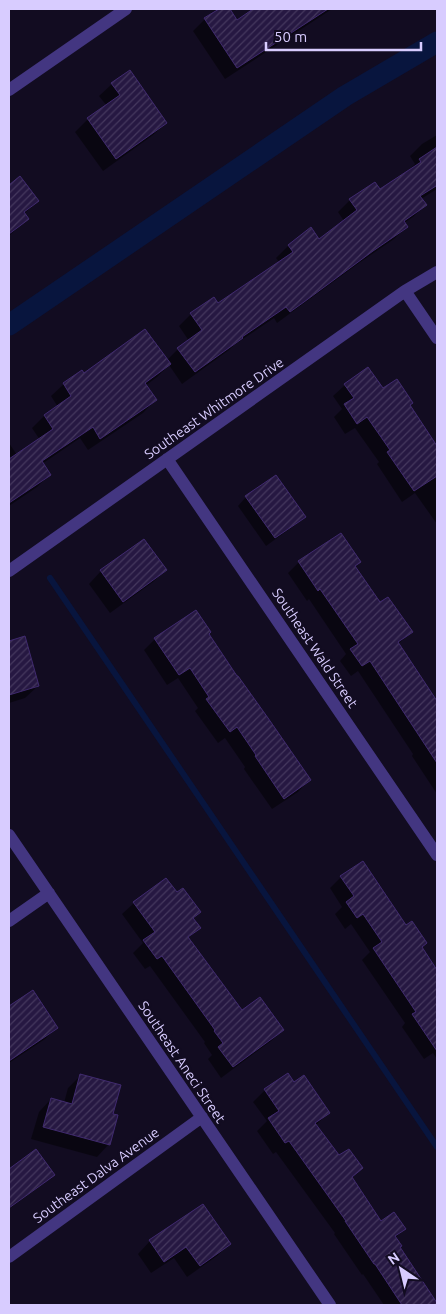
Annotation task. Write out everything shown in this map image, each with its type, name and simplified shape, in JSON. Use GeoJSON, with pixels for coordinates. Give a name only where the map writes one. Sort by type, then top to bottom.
{"type":"FeatureCollection","features":[{"type":"Feature","properties":{"kind":"street"},"geometry":{"type":"LineString","coordinates":[[9,90],[126,9]]}},
{"type":"Feature","properties":{"kind":"street","name":"Southeast Whitmore Drive"},"geometry":{"type":"LineString","coordinates":[[9,571],[405,292],[437,272]]}},
{"type":"Feature","properties":{"kind":"street"},"geometry":{"type":"LineString","coordinates":[[405,292],[437,338]]}},
{"type":"Feature","properties":{"kind":"street","name":"Southeast Wald Street"},"geometry":{"type":"LineString","coordinates":[[167,459],[437,854]]}},
{"type":"Feature","properties":{"kind":"street","name":"Southeast Aneci Street"},"geometry":{"type":"LineString","coordinates":[[9,835],[330,1305]]}},
{"type":"Feature","properties":{"kind":"street"},"geometry":{"type":"LineString","coordinates":[[9,920],[48,893]]}},
{"type":"Feature","properties":{"kind":"street","name":"Southeast Dalva Avenue"},"geometry":{"type":"LineString","coordinates":[[9,1257],[202,1117]]}},
{"type":"Feature","properties":{"kind":"building"},"geometry":{"type":"Polygon","coordinates":[[[219,9],[230,9],[237,20],[253,9],[328,9],[237,68],[204,18],[219,9]]]}},
{"type":"Feature","properties":{"kind":"building"},"geometry":{"type":"Polygon","coordinates":[[[130,70],[167,123],[116,159],[87,118],[120,95],[111,83],[130,70]]]}},
{"type":"Feature","properties":{"kind":"building"},"geometry":{"type":"Polygon","coordinates":[[[437,147],[437,188],[436,186],[420,196],[427,205],[404,221],[408,227],[290,312],[286,307],[195,372],[177,348],[202,330],[190,313],[214,297],[218,303],[293,252],[288,245],[311,227],[319,239],[357,210],[349,199],[375,182],[380,189],[421,162],[419,159],[437,147]]]}},
{"type":"Feature","properties":{"kind":"building"},"geometry":{"type":"Polygon","coordinates":[[[20,176],[39,201],[24,212],[29,219],[9,234],[9,185],[20,176]]]}},
{"type":"Feature","properties":{"kind":"building"},"geometry":{"type":"Polygon","coordinates":[[[145,329],[171,364],[145,383],[157,400],[100,439],[93,427],[42,461],[51,475],[9,503],[9,459],[53,429],[44,415],[71,396],[63,383],[82,370],[84,373],[145,329]]]}},
{"type":"Feature","properties":{"kind":"building"},"geometry":{"type":"Polygon","coordinates":[[[368,367],[383,388],[397,379],[413,403],[410,405],[437,446],[437,476],[414,491],[387,452],[390,450],[367,417],[357,424],[344,404],[354,398],[344,384],[368,367]]]}},
{"type":"Feature","properties":{"kind":"building"},"geometry":{"type":"Polygon","coordinates":[[[276,475],[306,517],[275,538],[245,496],[276,475]]]}},
{"type":"Feature","properties":{"kind":"building"},"geometry":{"type":"Polygon","coordinates":[[[341,533],[361,562],[355,566],[380,602],[388,597],[413,632],[398,642],[437,701],[437,763],[370,661],[362,666],[350,649],[358,644],[298,561],[341,533]]]}},
{"type":"Feature","properties":{"kind":"building"},"geometry":{"type":"Polygon","coordinates":[[[144,539],[167,570],[123,602],[100,570],[144,539]]]}},
{"type":"Feature","properties":{"kind":"building"},"geometry":{"type":"Polygon","coordinates":[[[196,610],[211,632],[209,634],[237,676],[311,780],[284,799],[237,727],[230,732],[206,699],[209,697],[190,668],[179,675],[154,638],[196,610]]]}},
{"type":"Feature","properties":{"kind":"building"},"geometry":{"type":"Polygon","coordinates":[[[25,636],[39,686],[9,695],[9,641],[25,636]]]}},
{"type":"Feature","properties":{"kind":"building"},"geometry":{"type":"Polygon","coordinates":[[[363,861],[406,925],[412,921],[427,943],[422,947],[437,970],[437,1051],[412,1014],[416,1012],[373,948],[382,942],[363,914],[357,918],[346,902],[354,896],[340,876],[363,861]]]}},
{"type":"Feature","properties":{"kind":"building"},"geometry":{"type":"Polygon","coordinates":[[[166,878],[177,892],[183,888],[201,912],[193,918],[201,928],[188,937],[242,1010],[260,997],[284,1030],[233,1067],[218,1047],[223,1043],[215,1030],[162,956],[157,959],[143,940],[155,932],[133,902],[166,878]]]}},
{"type":"Feature","properties":{"kind":"building"},"geometry":{"type":"Polygon","coordinates":[[[33,990],[58,1028],[9,1061],[9,1006],[33,990]]]}},
{"type":"Feature","properties":{"kind":"building"},"geometry":{"type":"Polygon","coordinates":[[[288,1073],[294,1082],[304,1075],[330,1113],[315,1123],[339,1155],[349,1149],[363,1168],[352,1177],[381,1221],[394,1212],[406,1229],[395,1236],[437,1305],[402,1305],[346,1221],[289,1141],[285,1143],[268,1118],[279,1111],[264,1089],[288,1073]]]}},
{"type":"Feature","properties":{"kind":"building"},"geometry":{"type":"Polygon","coordinates":[[[80,1074],[121,1085],[113,1114],[118,1115],[110,1145],[43,1127],[51,1098],[72,1104],[80,1074]]]}},
{"type":"Feature","properties":{"kind":"building"},"geometry":{"type":"Polygon","coordinates":[[[36,1149],[55,1175],[9,1208],[9,1169],[36,1149]]]}},
{"type":"Feature","properties":{"kind":"building"},"geometry":{"type":"Polygon","coordinates":[[[203,1204],[231,1244],[200,1266],[186,1247],[164,1262],[149,1240],[203,1204]]]}},
{"type":"Feature","properties":{"kind":"waterway"},"geometry":{"type":"LineString","coordinates":[[9,325],[345,96],[437,42]]}},
{"type":"Feature","properties":{"kind":"waterway"},"geometry":{"type":"LineString","coordinates":[[50,578],[437,1147]]}}]}
